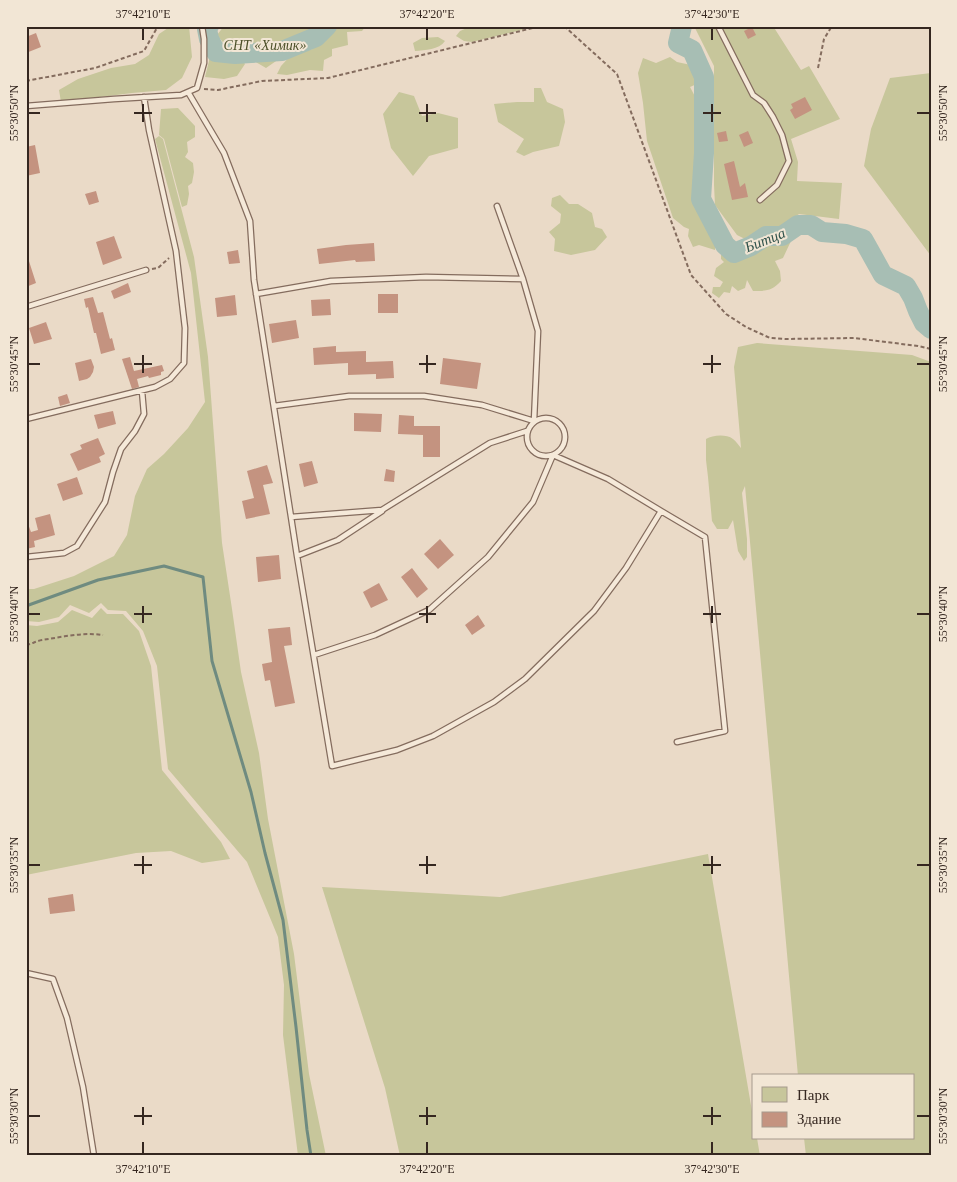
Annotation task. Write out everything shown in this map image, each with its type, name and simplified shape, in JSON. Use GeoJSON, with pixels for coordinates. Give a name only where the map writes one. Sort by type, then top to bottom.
{"type":"FeatureCollection","features":[{"type":"Feature","properties":{"kind":"lane"},"geometry":{"type":"LineString","coordinates":[[26,106],[180,95],[197,88],[204,63],[202,26]]}},
{"type":"Feature","properties":{"kind":"lane"},"geometry":{"type":"LineString","coordinates":[[718,26],[753,95],[764,103],[773,116],[782,136],[789,161],[776,185],[760,200]]}},
{"type":"Feature","properties":{"kind":"lane"},"geometry":{"type":"LineString","coordinates":[[188,92],[224,153],[250,221],[256,294],[332,766],[396,750],[433,736],[494,702],[525,679],[594,611],[626,568],[661,511]]}},
{"type":"Feature","properties":{"kind":"lane"},"geometry":{"type":"LineString","coordinates":[[26,419],[155,387],[170,379],[184,363],[185,328],[176,251],[149,130],[144,97]]}},
{"type":"Feature","properties":{"kind":"lane"},"geometry":{"type":"LineString","coordinates":[[497,206],[523,279],[538,331],[534,421]]}},
{"type":"Feature","properties":{"kind":"lane"},"geometry":{"type":"LineString","coordinates":[[26,307],[146,270]]}},
{"type":"Feature","properties":{"kind":"lane"},"geometry":{"type":"LineString","coordinates":[[256,294],[331,281],[426,277],[523,279]]}},
{"type":"Feature","properties":{"kind":"lane"},"geometry":{"type":"LineString","coordinates":[[26,557],[64,553],[77,546],[105,502],[121,449],[144,414],[142,391]]}},
{"type":"Feature","properties":{"kind":"lane"},"geometry":{"type":"LineString","coordinates":[[274,406],[349,396],[424,396],[482,406],[534,421]]}},
{"type":"Feature","properties":{"kind":"lane"},"geometry":{"type":"LineString","coordinates":[[547,417],[553,419],[559,422],[563,428],[565,434],[563,447],[553,455],[541,456],[530,449],[527,444],[527,431],[530,425],[540,418],[547,417]]}},
{"type":"Feature","properties":{"kind":"lane"},"geometry":{"type":"LineString","coordinates":[[297,556],[338,540],[382,510],[490,443],[527,431]]}},
{"type":"Feature","properties":{"kind":"lane"},"geometry":{"type":"LineString","coordinates":[[553,455],[608,479],[705,537],[725,731],[677,742]]}},
{"type":"Feature","properties":{"kind":"lane"},"geometry":{"type":"LineString","coordinates":[[314,655],[375,635],[429,610],[488,557],[533,502],[553,455]]}},
{"type":"Feature","properties":{"kind":"lane"},"geometry":{"type":"LineString","coordinates":[[291,517],[382,510]]}},
{"type":"Feature","properties":{"kind":"lane"},"geometry":{"type":"LineString","coordinates":[[26,973],[53,979],[67,1018],[81,1079],[94,1156]]}},
{"type":"Feature","properties":{"kind":"path"},"geometry":{"type":"LineString","coordinates":[[26,81],[95,68],[144,51],[158,26]]}},
{"type":"Feature","properties":{"kind":"path"},"geometry":{"type":"LineString","coordinates":[[197,88],[218,90],[262,82],[328,78],[541,26]]}},
{"type":"Feature","properties":{"kind":"path"},"geometry":{"type":"LineString","coordinates":[[564,26],[617,74],[691,275],[726,314],[746,327],[770,338],[854,338],[931,348]]}},
{"type":"Feature","properties":{"kind":"path"},"geometry":{"type":"LineString","coordinates":[[818,68],[824,39],[832,26]]}},
{"type":"Feature","properties":{"kind":"path"},"geometry":{"type":"LineString","coordinates":[[146,270],[158,268],[176,251]]}},
{"type":"Feature","properties":{"kind":"path"},"geometry":{"type":"LineString","coordinates":[[26,645],[89,633],[103,634]]}},
{"type":"Feature","properties":{"kind":"green space"},"geometry":{"type":"Polygon","coordinates":[[[171,26],[189,26],[192,57],[182,78],[166,90],[61,102],[59,90],[78,79],[111,68],[135,64],[149,55],[159,34],[171,26]]]}},
{"type":"Feature","properties":{"kind":"green space","name":"СНТ «Химик»"},"geometry":{"type":"Polygon","coordinates":[[[224,26],[321,26],[308,39],[266,68],[247,57],[246,48],[227,47],[217,35],[224,26]]]}},
{"type":"Feature","properties":{"kind":"green space"},"geometry":{"type":"Polygon","coordinates":[[[332,26],[366,26],[362,31],[347,32],[348,45],[332,49],[332,56],[324,60],[323,71],[310,70],[287,75],[277,74],[281,66],[293,53],[313,49],[314,42],[321,40],[332,26]]]}},
{"type":"Feature","properties":{"kind":"green space"},"geometry":{"type":"Polygon","coordinates":[[[537,26],[472,42],[464,41],[456,36],[460,31],[467,28],[537,26]]]}},
{"type":"Feature","properties":{"kind":"green space"},"geometry":{"type":"Polygon","coordinates":[[[694,26],[773,26],[801,70],[809,66],[840,119],[791,139],[798,162],[797,181],[842,183],[839,219],[799,214],[780,228],[747,240],[737,235],[715,205],[714,66],[694,26]]]}},
{"type":"Feature","properties":{"kind":"green space"},"geometry":{"type":"Polygon","coordinates":[[[438,37],[445,41],[439,46],[432,49],[415,51],[413,43],[422,38],[438,37]]]}},
{"type":"Feature","properties":{"kind":"green space"},"geometry":{"type":"Polygon","coordinates":[[[216,44],[231,57],[241,58],[245,64],[237,76],[224,79],[205,77],[210,51],[216,44]]]}},
{"type":"Feature","properties":{"kind":"green space"},"geometry":{"type":"Polygon","coordinates":[[[670,57],[677,62],[691,65],[699,75],[699,83],[690,87],[700,106],[699,146],[696,158],[698,178],[696,197],[716,241],[715,250],[699,245],[693,247],[688,236],[689,229],[673,218],[647,141],[638,73],[643,58],[656,63],[670,57]]]}},
{"type":"Feature","properties":{"kind":"green space"},"geometry":{"type":"Polygon","coordinates":[[[931,73],[931,256],[864,166],[871,129],[890,78],[931,73]]]}},
{"type":"Feature","properties":{"kind":"green space"},"geometry":{"type":"Polygon","coordinates":[[[534,88],[541,88],[547,102],[563,109],[565,122],[559,146],[524,156],[516,152],[524,139],[498,122],[494,104],[534,102],[534,88]]]}},
{"type":"Feature","properties":{"kind":"green space"},"geometry":{"type":"Polygon","coordinates":[[[399,92],[414,96],[422,116],[438,113],[458,118],[458,148],[429,156],[413,176],[391,148],[383,114],[399,92]]]}},
{"type":"Feature","properties":{"kind":"green space"},"geometry":{"type":"Polygon","coordinates":[[[178,108],[195,126],[195,137],[187,142],[188,152],[185,157],[193,163],[194,172],[192,183],[188,186],[187,205],[182,207],[164,139],[159,135],[161,109],[178,108]]]}},
{"type":"Feature","properties":{"kind":"green space"},"geometry":{"type":"Polygon","coordinates":[[[159,136],[163,139],[194,257],[208,357],[222,543],[241,672],[259,753],[268,819],[294,954],[309,1074],[326,1156],[298,1156],[283,1035],[284,985],[278,937],[247,862],[168,769],[157,666],[143,631],[126,611],[108,610],[101,603],[89,613],[70,605],[59,617],[39,622],[26,621],[26,589],[34,589],[74,576],[114,556],[127,535],[135,496],[147,469],[188,428],[205,402],[191,273],[155,139],[159,136]]]}},
{"type":"Feature","properties":{"kind":"green space"},"geometry":{"type":"Polygon","coordinates":[[[560,195],[569,204],[578,204],[592,213],[595,227],[602,229],[607,237],[595,250],[571,255],[554,251],[555,239],[549,232],[560,223],[561,214],[551,206],[552,198],[560,195]]]}},
{"type":"Feature","properties":{"kind":"green space"},"geometry":{"type":"Polygon","coordinates":[[[787,237],[791,241],[783,258],[775,261],[780,271],[781,281],[775,287],[753,291],[747,280],[745,288],[738,291],[732,286],[730,293],[724,292],[719,298],[712,293],[713,287],[720,287],[723,282],[714,276],[716,268],[724,262],[721,259],[723,251],[729,251],[733,255],[741,257],[751,248],[766,240],[787,237]]]}},
{"type":"Feature","properties":{"kind":"green space"},"geometry":{"type":"Polygon","coordinates":[[[757,343],[912,355],[931,362],[931,1156],[806,1156],[804,1140],[914,1140],[914,1074],[798,1074],[745,486],[742,493],[747,557],[744,561],[738,551],[733,520],[728,529],[717,529],[712,521],[706,460],[706,439],[716,436],[727,436],[734,440],[741,448],[734,367],[738,347],[757,343]]]}},
{"type":"Feature","properties":{"kind":"green space"},"geometry":{"type":"Polygon","coordinates":[[[101,608],[107,614],[123,614],[139,631],[151,666],[162,770],[221,842],[230,859],[202,863],[171,851],[136,853],[26,875],[26,625],[37,626],[58,622],[72,610],[92,618],[101,608]]]}},
{"type":"Feature","properties":{"kind":"green space"},"geometry":{"type":"Polygon","coordinates":[[[708,854],[752,1111],[752,1140],[757,1140],[760,1156],[400,1156],[385,1088],[322,887],[500,897],[708,854]]]}},
{"type":"Feature","properties":{"kind":"building"},"geometry":{"type":"Polygon","coordinates":[[[752,27],[756,35],[748,39],[744,31],[752,27]]]}},
{"type":"Feature","properties":{"kind":"building"},"geometry":{"type":"Polygon","coordinates":[[[36,33],[41,47],[26,53],[26,37],[36,33]]]}},
{"type":"Feature","properties":{"kind":"building"},"geometry":{"type":"Polygon","coordinates":[[[805,97],[812,110],[795,119],[790,110],[793,108],[791,104],[805,97]]]}},
{"type":"Feature","properties":{"kind":"building"},"geometry":{"type":"Polygon","coordinates":[[[726,131],[728,141],[719,142],[717,133],[726,131]]]}},
{"type":"Feature","properties":{"kind":"building"},"geometry":{"type":"Polygon","coordinates":[[[748,131],[753,143],[744,147],[739,135],[748,131]]]}},
{"type":"Feature","properties":{"kind":"building"},"geometry":{"type":"Polygon","coordinates":[[[35,145],[40,173],[26,176],[26,147],[35,145]]]}},
{"type":"Feature","properties":{"kind":"building"},"geometry":{"type":"Polygon","coordinates":[[[734,161],[740,187],[745,183],[748,197],[732,200],[724,164],[734,161]]]}},
{"type":"Feature","properties":{"kind":"building"},"geometry":{"type":"Polygon","coordinates":[[[96,191],[99,202],[89,205],[85,194],[96,191]]]}},
{"type":"Feature","properties":{"kind":"building"},"geometry":{"type":"Polygon","coordinates":[[[114,236],[122,258],[103,265],[96,242],[114,236]]]}},
{"type":"Feature","properties":{"kind":"building"},"geometry":{"type":"Polygon","coordinates":[[[374,243],[375,261],[356,262],[355,260],[319,264],[317,249],[374,243]]]}},
{"type":"Feature","properties":{"kind":"building"},"geometry":{"type":"Polygon","coordinates":[[[238,250],[240,263],[229,264],[227,252],[238,250]]]}},
{"type":"Feature","properties":{"kind":"building"},"geometry":{"type":"Polygon","coordinates":[[[26,258],[28,258],[36,283],[26,287],[26,258]]]}},
{"type":"Feature","properties":{"kind":"building"},"geometry":{"type":"Polygon","coordinates":[[[128,283],[131,292],[114,299],[111,291],[128,283]]]}},
{"type":"Feature","properties":{"kind":"building"},"geometry":{"type":"Polygon","coordinates":[[[378,294],[398,294],[398,313],[378,313],[378,294]]]}},
{"type":"Feature","properties":{"kind":"building"},"geometry":{"type":"Polygon","coordinates":[[[235,295],[237,315],[217,317],[215,298],[235,295]]]}},
{"type":"Feature","properties":{"kind":"building"},"geometry":{"type":"Polygon","coordinates":[[[93,297],[98,313],[103,312],[115,350],[101,354],[84,299],[93,297]]]}},
{"type":"Feature","properties":{"kind":"building"},"geometry":{"type":"Polygon","coordinates":[[[330,299],[331,315],[312,316],[311,300],[330,299]]]}},
{"type":"Feature","properties":{"kind":"building"},"geometry":{"type":"Polygon","coordinates":[[[296,320],[299,338],[272,343],[269,324],[296,320]]]}},
{"type":"Feature","properties":{"kind":"building"},"geometry":{"type":"Polygon","coordinates":[[[46,322],[52,339],[34,344],[29,328],[46,322]]]}},
{"type":"Feature","properties":{"kind":"building"},"geometry":{"type":"Polygon","coordinates":[[[336,346],[336,352],[366,351],[366,362],[393,361],[394,378],[376,379],[376,374],[348,375],[348,363],[314,365],[313,348],[336,346]]]}},
{"type":"Feature","properties":{"kind":"building"},"geometry":{"type":"Polygon","coordinates":[[[130,357],[134,371],[162,365],[164,371],[161,372],[161,375],[137,379],[139,387],[132,389],[122,359],[130,357]]]}},
{"type":"Feature","properties":{"kind":"building"},"geometry":{"type":"Polygon","coordinates":[[[443,358],[481,363],[477,389],[440,384],[443,358]]]}},
{"type":"Feature","properties":{"kind":"building"},"geometry":{"type":"Polygon","coordinates":[[[91,359],[94,367],[93,372],[87,379],[79,381],[75,363],[91,359]]]}},
{"type":"Feature","properties":{"kind":"building"},"geometry":{"type":"Polygon","coordinates":[[[67,394],[70,403],[60,406],[58,397],[67,394]]]}},
{"type":"Feature","properties":{"kind":"building"},"geometry":{"type":"Polygon","coordinates":[[[113,411],[116,424],[98,429],[94,415],[113,411]]]}},
{"type":"Feature","properties":{"kind":"building"},"geometry":{"type":"Polygon","coordinates":[[[354,413],[382,414],[381,432],[354,431],[354,413]]]}},
{"type":"Feature","properties":{"kind":"building"},"geometry":{"type":"Polygon","coordinates":[[[399,415],[414,416],[414,426],[440,426],[440,457],[423,457],[423,435],[398,434],[399,415]]]}},
{"type":"Feature","properties":{"kind":"building"},"geometry":{"type":"Polygon","coordinates":[[[98,438],[105,454],[99,457],[101,462],[78,471],[70,454],[82,449],[80,445],[98,438]]]}},
{"type":"Feature","properties":{"kind":"building"},"geometry":{"type":"Polygon","coordinates":[[[312,461],[318,483],[304,487],[299,464],[312,461]]]}},
{"type":"Feature","properties":{"kind":"building"},"geometry":{"type":"Polygon","coordinates":[[[267,465],[273,483],[263,485],[270,514],[246,519],[242,501],[254,498],[247,471],[267,465]]]}},
{"type":"Feature","properties":{"kind":"building"},"geometry":{"type":"Polygon","coordinates":[[[386,469],[395,471],[394,482],[384,481],[386,469]]]}},
{"type":"Feature","properties":{"kind":"building"},"geometry":{"type":"Polygon","coordinates":[[[77,477],[83,494],[63,501],[57,484],[77,477]]]}},
{"type":"Feature","properties":{"kind":"building"},"geometry":{"type":"Polygon","coordinates":[[[50,514],[55,535],[34,541],[35,547],[26,549],[26,524],[28,524],[31,532],[38,530],[35,518],[50,514]]]}},
{"type":"Feature","properties":{"kind":"building"},"geometry":{"type":"Polygon","coordinates":[[[440,539],[454,555],[438,569],[424,554],[440,539]]]}},
{"type":"Feature","properties":{"kind":"building"},"geometry":{"type":"Polygon","coordinates":[[[279,555],[281,579],[258,582],[256,557],[279,555]]]}},
{"type":"Feature","properties":{"kind":"building"},"geometry":{"type":"Polygon","coordinates":[[[412,568],[428,589],[417,598],[401,577],[412,568]]]}},
{"type":"Feature","properties":{"kind":"building"},"geometry":{"type":"Polygon","coordinates":[[[379,583],[388,600],[371,608],[363,592],[379,583]]]}},
{"type":"Feature","properties":{"kind":"building"},"geometry":{"type":"Polygon","coordinates":[[[478,615],[485,626],[472,635],[465,625],[478,615]]]}},
{"type":"Feature","properties":{"kind":"building"},"geometry":{"type":"Polygon","coordinates":[[[290,627],[292,645],[284,646],[295,703],[275,707],[270,680],[265,681],[262,664],[272,662],[268,629],[290,627]]]}},
{"type":"Feature","properties":{"kind":"building"},"geometry":{"type":"Polygon","coordinates":[[[73,894],[75,911],[50,914],[48,898],[73,894]]]}},
{"type":"Feature","properties":{"kind":"waterway","name":"Битца"},"geometry":{"type":"LineString","coordinates":[[209,26],[207,29],[209,39],[216,52],[235,54],[282,51],[316,37],[327,26]]}},
{"type":"Feature","properties":{"kind":"waterway","name":"Битца"},"geometry":{"type":"LineString","coordinates":[[682,26],[678,43],[692,50],[704,77],[704,153],[701,199],[725,245],[734,253],[751,246],[766,236],[782,236],[798,225],[811,225],[822,232],[846,234],[863,239],[883,275],[906,286],[924,323],[931,329]]}},
{"type":"Feature","properties":{"kind":"waterway"},"geometry":{"type":"LineString","coordinates":[[26,606],[98,580],[164,566],[203,577],[212,661],[251,792],[283,920],[311,1156]]}}]}
